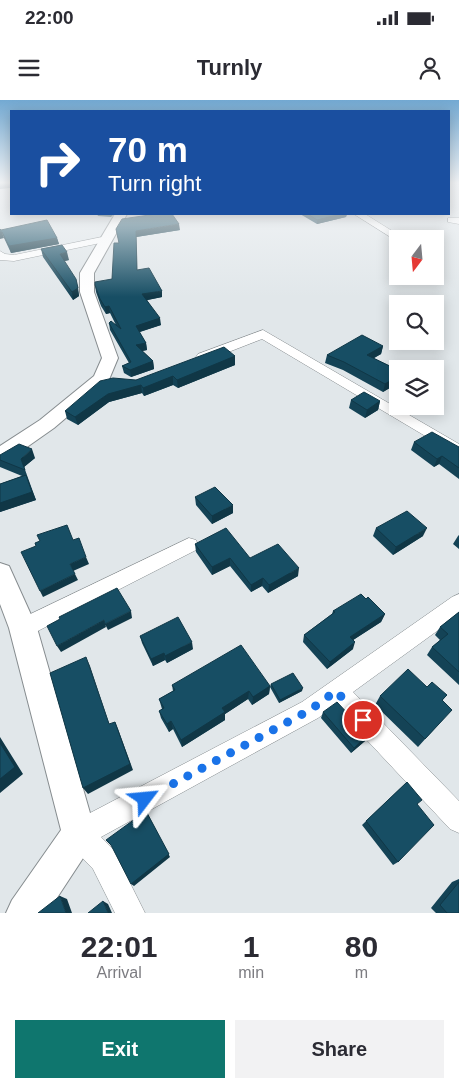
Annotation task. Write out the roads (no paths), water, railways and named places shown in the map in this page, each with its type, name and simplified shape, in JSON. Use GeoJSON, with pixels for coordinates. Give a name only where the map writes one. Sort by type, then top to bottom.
{"type":"FeatureCollection","features":[{"type":"Feature","properties":{"kind":"street"},"geometry":{"type":"LineString","coordinates":[[0,456],[107,379],[110,358],[87,292],[87,273],[119,221]]}},
{"type":"Feature","properties":{"kind":"street"},"geometry":{"type":"LineString","coordinates":[[370,221],[389,232]]}},
{"type":"Feature","properties":{"kind":"street"},"geometry":{"type":"LineString","coordinates":[[0,254],[1,257],[14,258],[107,239]]}},
{"type":"Feature","properties":{"kind":"street"},"geometry":{"type":"LineString","coordinates":[[193,360],[264,334],[459,451]]}},
{"type":"Feature","properties":{"kind":"street"},"geometry":{"type":"LineString","coordinates":[[23,628],[189,545]]}},
{"type":"Feature","properties":{"kind":"street"},"geometry":{"type":"LineString","coordinates":[[0,573],[23,628],[79,834],[103,859],[130,913]]}},
{"type":"Feature","properties":{"kind":"street"},"geometry":{"type":"LineString","coordinates":[[25,913],[79,834],[310,710],[459,603]]}},
{"type":"Feature","properties":{"kind":"street"},"geometry":{"type":"LineString","coordinates":[[336,691],[459,820]]}}]}
